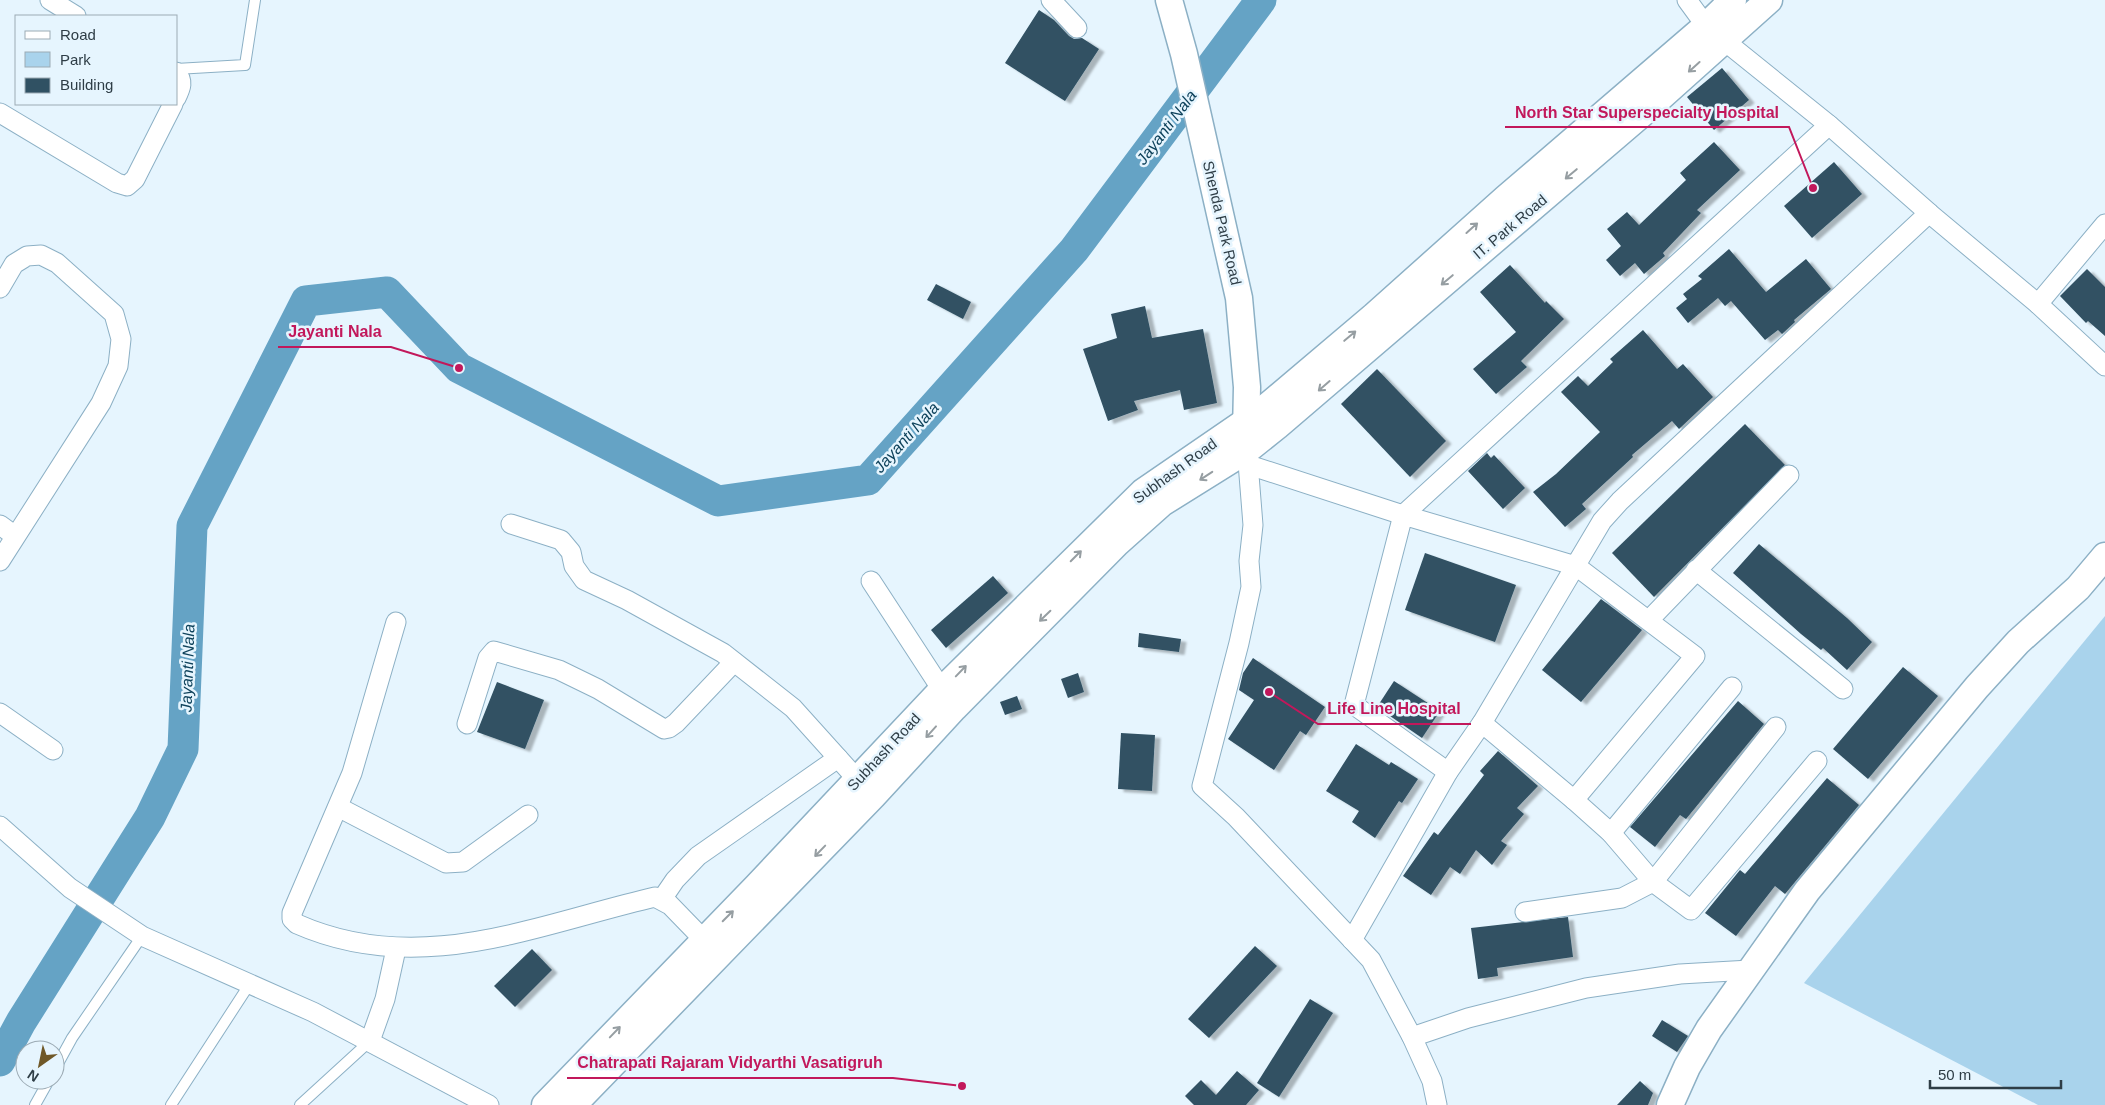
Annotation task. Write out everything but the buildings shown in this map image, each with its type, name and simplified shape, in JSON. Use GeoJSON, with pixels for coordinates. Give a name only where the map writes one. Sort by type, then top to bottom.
{"type":"FeatureCollection","features":[{"type":"Feature","properties":{"kind":"main road","name":"Shenda Park Road"},"geometry":{"type":"LineString","coordinates":[[1169,0],[1188,72],[1240,298],[1246,387],[1244,421],[1248,457]]}},
{"type":"Feature","properties":{"kind":"main road","name":"IT. Park Road"},"geometry":{"type":"LineString","coordinates":[[1248,457],[1631,123],[1715,33],[1733,0]]}},
{"type":"Feature","properties":{"kind":"main road","name":"IT. Park Road"},"geometry":{"type":"LineString","coordinates":[[1244,421],[1264,409],[1374,316],[1506,198],[1715,33],[1769,0]]}},
{"type":"Feature","properties":{"kind":"main road","name":"Subhash Road"},"geometry":{"type":"LineString","coordinates":[[545,1105],[700,955],[865,788],[1143,492],[1244,421]]}},
{"type":"Feature","properties":{"kind":"main road","name":"Subhash Road"},"geometry":{"type":"LineString","coordinates":[[948,699],[1128,533],[1172,496],[1248,457]]}},
{"type":"Feature","properties":{"kind":"main road"},"geometry":{"type":"LineString","coordinates":[[1670,1105],[1695,1050],[1807,891],[1977,687],[2018,642],[2078,588],[2105,556]]}},
{"type":"Feature","properties":{"kind":"main road","name":"Subhash Road"},"geometry":{"type":"LineString","coordinates":[[584,1102],[700,955]]}},
{"type":"Feature","properties":{"kind":"street"},"geometry":{"type":"LineString","coordinates":[[50,0],[74,15]]}},
{"type":"Feature","properties":{"kind":"street"},"geometry":{"type":"LineString","coordinates":[[1051,0],[1077,28]]}},
{"type":"Feature","properties":{"kind":"street"},"geometry":{"type":"LineString","coordinates":[[1687,0],[1715,33],[1829,125],[1929,213],[2038,304],[2105,366]]}},
{"type":"Feature","properties":{"kind":"street"},"geometry":{"type":"LineString","coordinates":[[178,74],[181,78],[182,88],[178,95]]}},
{"type":"Feature","properties":{"kind":"street"},"geometry":{"type":"LineString","coordinates":[[0,113],[117,183],[127,186],[135,179],[172,105]]}},
{"type":"Feature","properties":{"kind":"street"},"geometry":{"type":"LineString","coordinates":[[1448,772],[1354,705],[1404,515],[1829,125]]}},
{"type":"Feature","properties":{"kind":"street"},"geometry":{"type":"LineString","coordinates":[[1352,940],[1448,772],[1482,723],[1602,521],[1620,501],[1929,213]]}},
{"type":"Feature","properties":{"kind":"street"},"geometry":{"type":"LineString","coordinates":[[2038,304],[2105,224]]}},
{"type":"Feature","properties":{"kind":"street"},"geometry":{"type":"LineString","coordinates":[[0,288],[14,264],[26,256],[41,255],[57,263],[114,314],[121,339],[118,366],[101,403],[0,562]]}},
{"type":"Feature","properties":{"kind":"street"},"geometry":{"type":"LineString","coordinates":[[1437,1105],[1432,1081],[1412,1037],[1371,960],[1242,822],[1202,786],[1239,643],[1251,587],[1250,561],[1253,525],[1248,457],[1404,515],[1576,566],[1695,656],[1574,800]]}},
{"type":"Feature","properties":{"kind":"street"},"geometry":{"type":"LineString","coordinates":[[1649,620],[1789,475]]}},
{"type":"Feature","properties":{"kind":"street"},"geometry":{"type":"LineString","coordinates":[[511,524],[561,540],[571,552],[574,566],[584,580],[682,629],[734,662],[793,708],[865,788]]}},
{"type":"Feature","properties":{"kind":"street"},"geometry":{"type":"LineString","coordinates":[[0,525],[15,536]]}},
{"type":"Feature","properties":{"kind":"street"},"geometry":{"type":"LineString","coordinates":[[1696,570],[1842,689]]}},
{"type":"Feature","properties":{"kind":"street"},"geometry":{"type":"LineString","coordinates":[[871,581],[948,699]]}},
{"type":"Feature","properties":{"kind":"street"},"geometry":{"type":"LineString","coordinates":[[396,622],[352,773],[294,908],[292,919],[297,924],[309,929],[365,946],[396,949],[470,943],[546,927],[655,897],[662,899],[700,955]]}},
{"type":"Feature","properties":{"kind":"street"},"geometry":{"type":"LineString","coordinates":[[467,724],[488,658],[494,651],[559,670],[598,689],[664,729],[676,723],[734,662]]}},
{"type":"Feature","properties":{"kind":"street"},"geometry":{"type":"LineString","coordinates":[[1610,833],[1732,687]]}},
{"type":"Feature","properties":{"kind":"street"},"geometry":{"type":"LineString","coordinates":[[0,713],[54,750]]}},
{"type":"Feature","properties":{"kind":"street"},"geometry":{"type":"LineString","coordinates":[[1482,723],[1574,800],[1610,833],[1654,882],[1691,910],[1816,761]]}},
{"type":"Feature","properties":{"kind":"street"},"geometry":{"type":"LineString","coordinates":[[1525,912],[1622,898],[1654,882],[1776,727]]}},
{"type":"Feature","properties":{"kind":"street"},"geometry":{"type":"LineString","coordinates":[[662,899],[675,880],[698,856],[838,758]]}},
{"type":"Feature","properties":{"kind":"street"},"geometry":{"type":"LineString","coordinates":[[338,807],[446,863],[455,864],[463,862],[528,815]]}},
{"type":"Feature","properties":{"kind":"street"},"geometry":{"type":"LineString","coordinates":[[0,826],[70,888],[113,919],[142,936],[313,1012],[489,1105]]}},
{"type":"Feature","properties":{"kind":"street"},"geometry":{"type":"LineString","coordinates":[[370,1041],[385,999],[396,949]]}},
{"type":"Feature","properties":{"kind":"street"},"geometry":{"type":"LineString","coordinates":[[1412,1037],[1468,1018],[1586,988],[1670,975],[1750,970]]}},
{"type":"Feature","properties":{"kind":"lane"},"geometry":{"type":"LineString","coordinates":[[178,71],[245,65],[255,0]]}},
{"type":"Feature","properties":{"kind":"lane"},"geometry":{"type":"LineString","coordinates":[[65,1050],[142,936]]}},
{"type":"Feature","properties":{"kind":"lane"},"geometry":{"type":"LineString","coordinates":[[171,1105],[249,985]]}},
{"type":"Feature","properties":{"kind":"lane"},"geometry":{"type":"LineString","coordinates":[[300,1105],[370,1041]]}},
{"type":"Feature","properties":{"kind":"lane"},"geometry":{"type":"LineString","coordinates":[[35,1105],[43,1090]]}},
{"type":"Feature","properties":{"kind":"green space"},"geometry":{"type":"Polygon","coordinates":[[[2105,616],[2105,1105],[2038,1105],[1804,983],[2105,616]]]}},
{"type":"Feature","properties":{"kind":"waterway","name":"Jayanti Nala"},"geometry":{"type":"LineString","coordinates":[[0,1061],[21,1022],[150,817],[183,749],[192,526],[306,301],[387,292],[459,368],[718,501],[868,480],[1074,250],[1261,0]]}},
{"type":"Feature","properties":{"kind":"place","name":"North Star Superspecialty Hospital"},"geometry":{"type":"Point","coordinates":[1813,188]}},
{"type":"Feature","properties":{"kind":"place","name":"Jayanti Nala"},"geometry":{"type":"Point","coordinates":[459,368]}},
{"type":"Feature","properties":{"kind":"place","name":"Life Line Hospital"},"geometry":{"type":"Point","coordinates":[1269,692]}},
{"type":"Feature","properties":{"kind":"place","name":"Chatrapati Rajaram Vidyarthi Vasatigruh"},"geometry":{"type":"Point","coordinates":[962,1086]}}]}
